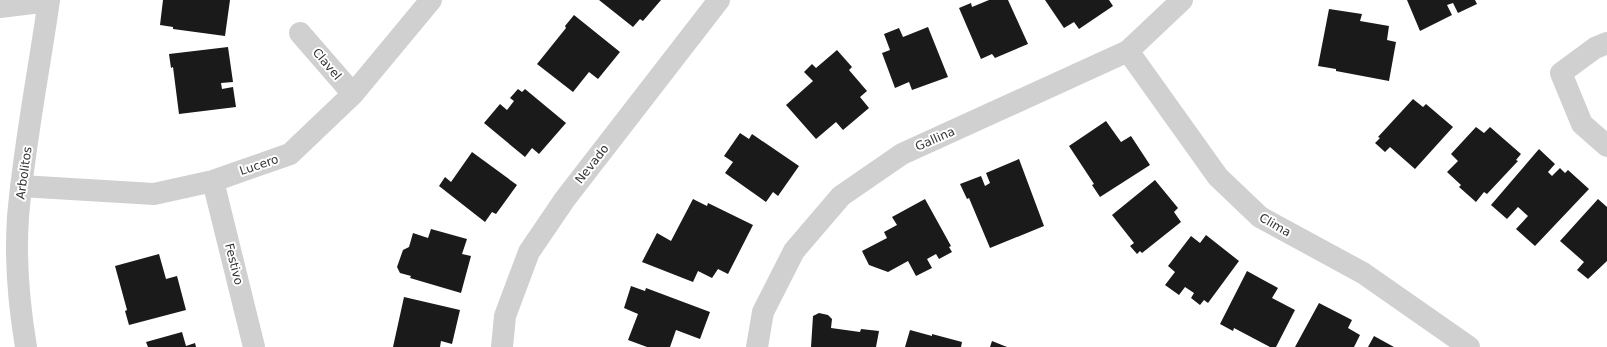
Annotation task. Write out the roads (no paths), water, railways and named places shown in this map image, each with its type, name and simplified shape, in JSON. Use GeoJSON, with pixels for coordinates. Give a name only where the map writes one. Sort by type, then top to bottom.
{"type":"FeatureCollection","features":[{"type":"Feature","properties":{"kind":"street","name":"Lucero"},"geometry":{"type":"LineString","coordinates":[[21,186],[154,194],[213,181],[290,154],[353,94],[431,0]]}},
{"type":"Feature","properties":{"kind":"street","name":"Nevado"},"geometry":{"type":"LineString","coordinates":[[502,347],[505,316],[528,252],[566,199],[720,0]]}},
{"type":"Feature","properties":{"kind":"street","name":"Gallina"},"geometry":{"type":"LineString","coordinates":[[757,347],[763,312],[794,251],[841,196],[902,154],[1128,51],[1182,0]]}},
{"type":"Feature","properties":{"kind":"street"},"geometry":{"type":"LineString","coordinates":[[0,7],[49,1]]}},
{"type":"Feature","properties":{"kind":"street","name":"Arbolitos"},"geometry":{"type":"LineString","coordinates":[[26,347],[22,319],[18,256],[18,218],[21,186],[49,1]]}},
{"type":"Feature","properties":{"kind":"street","name":"Clavel"},"geometry":{"type":"LineString","coordinates":[[300,33],[353,94]]}},
{"type":"Feature","properties":{"kind":"street"},"geometry":{"type":"LineString","coordinates":[[1607,43],[1595,48],[1561,73],[1582,124],[1607,146]]}},
{"type":"Feature","properties":{"kind":"street","name":"Clima"},"geometry":{"type":"LineString","coordinates":[[1128,51],[1218,177],[1260,217],[1363,273],[1469,347]]}},
{"type":"Feature","properties":{"kind":"street","name":"Festivo"},"geometry":{"type":"LineString","coordinates":[[213,181],[254,347]]}}]}
